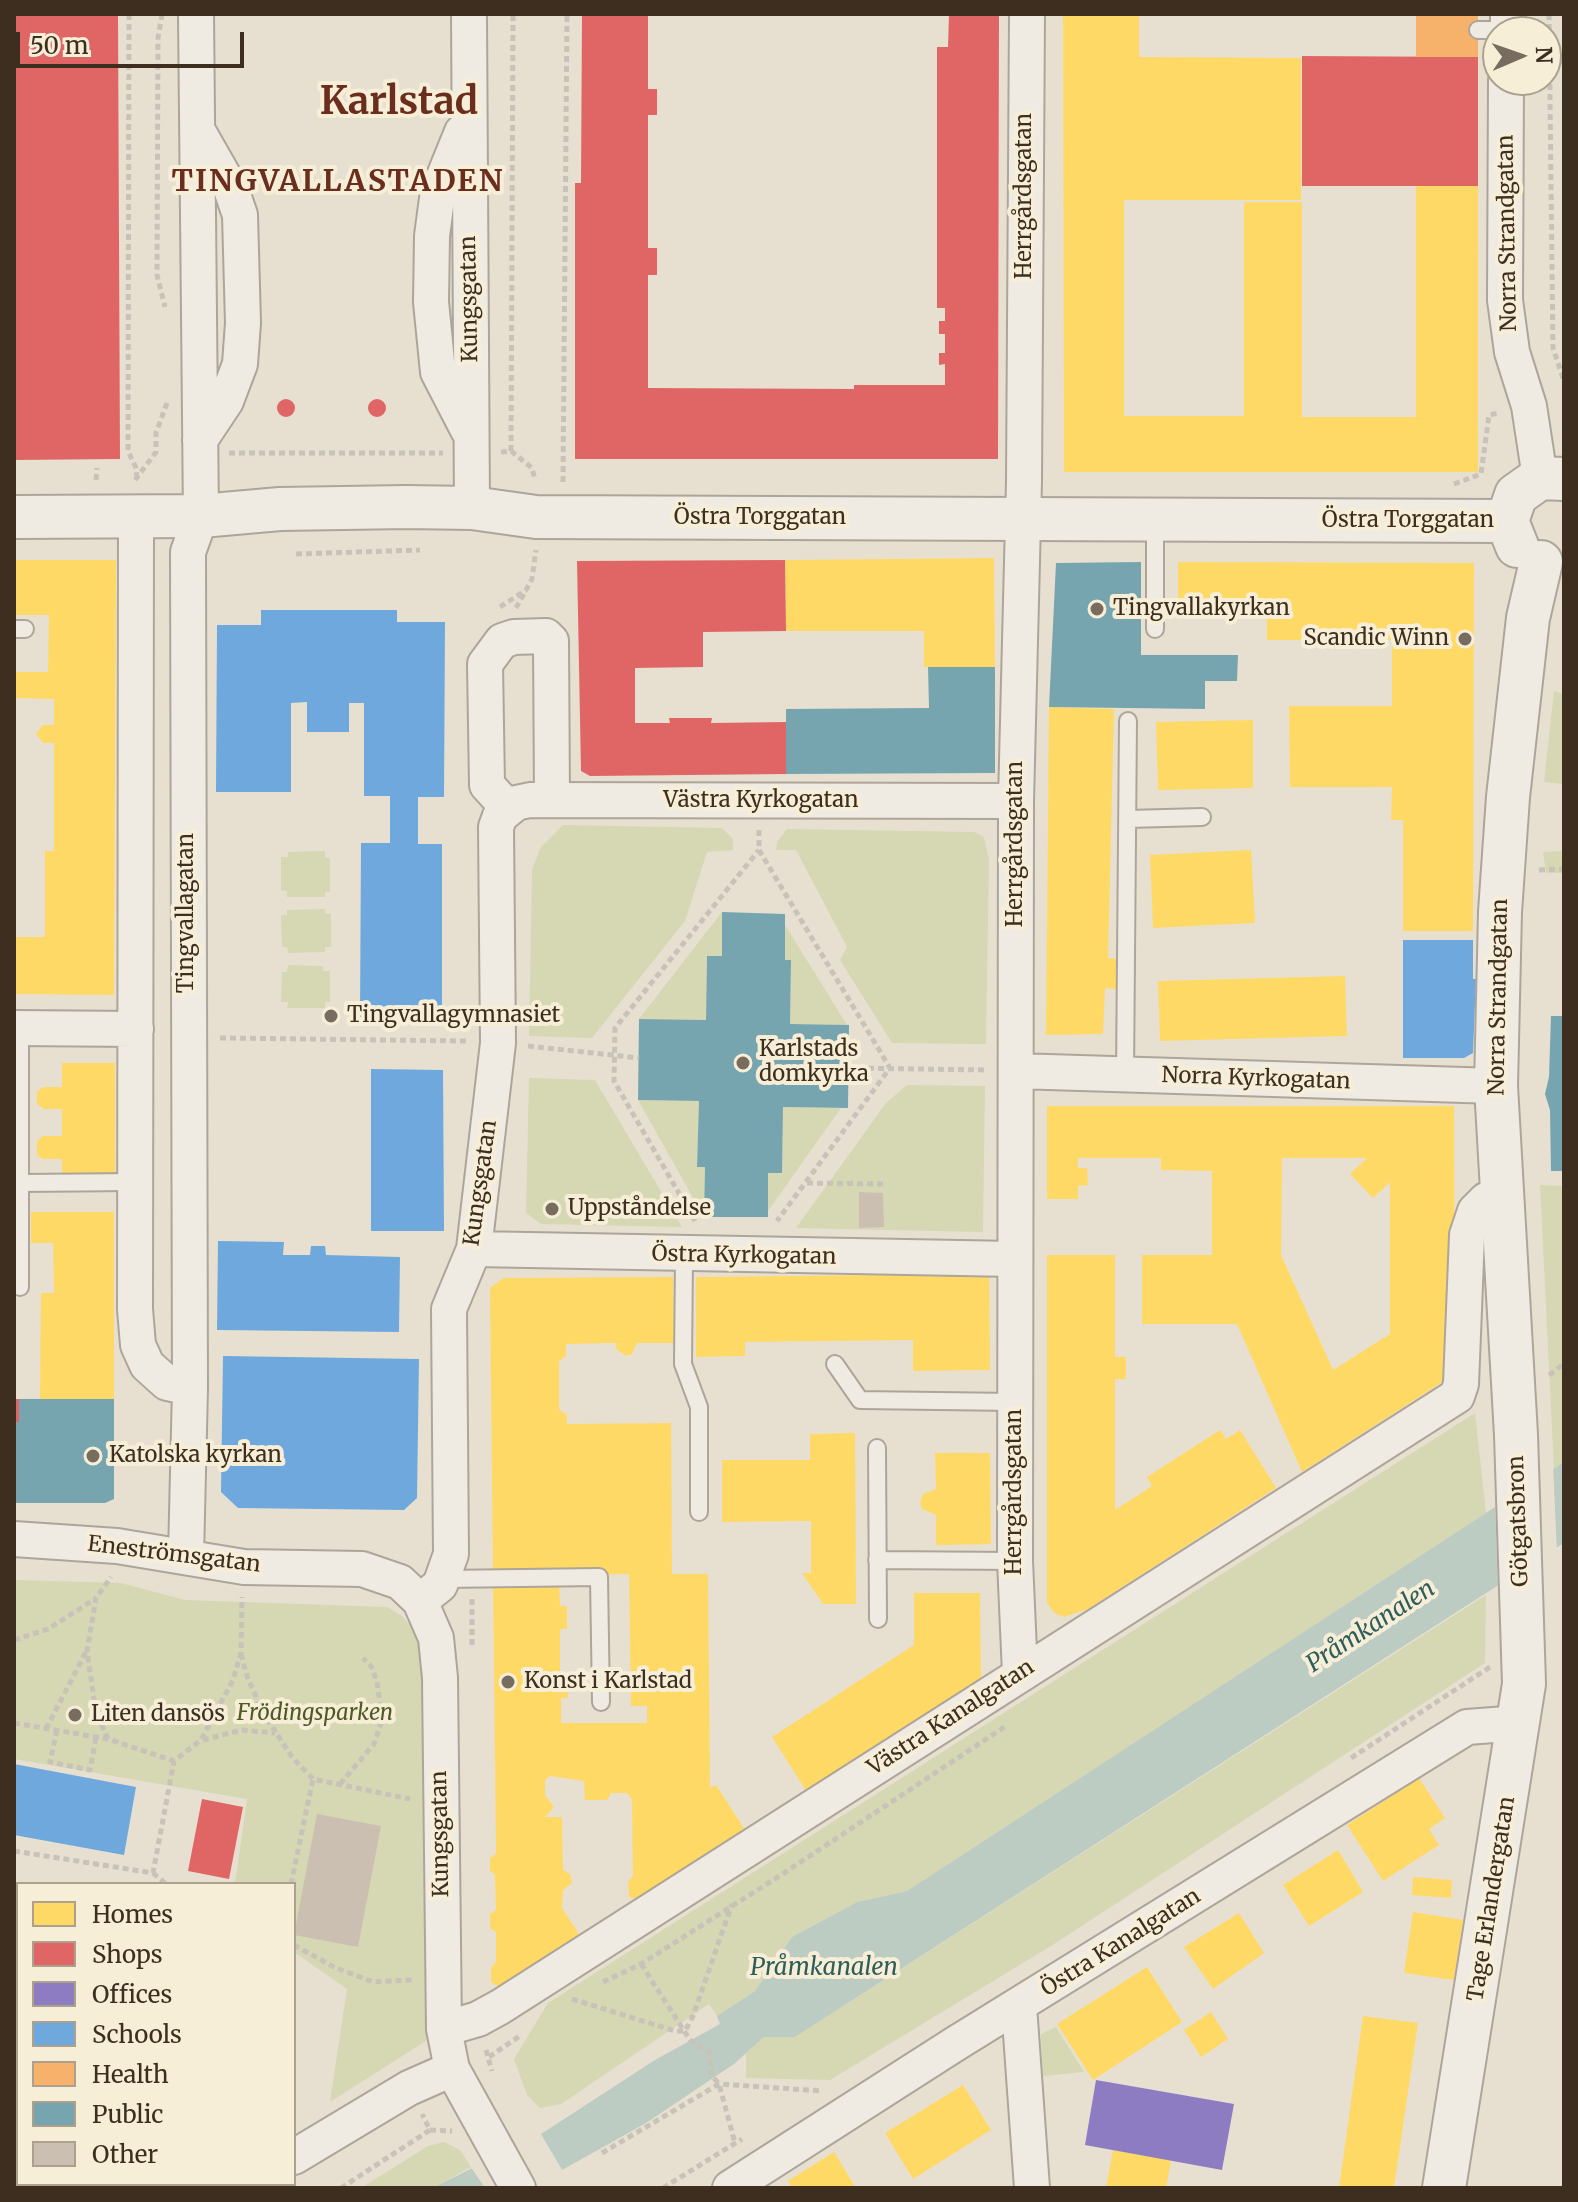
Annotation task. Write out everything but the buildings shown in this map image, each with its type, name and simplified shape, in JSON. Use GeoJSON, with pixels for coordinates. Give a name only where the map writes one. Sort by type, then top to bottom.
{"type":"FeatureCollection","features":[{"type":"Feature","properties":{"kind":"street"},"geometry":{"type":"LineString","coordinates":[[196,14],[197,129],[231,189],[240,215],[243,323],[240,364],[226,401],[200,446]]}},
{"type":"Feature","properties":{"kind":"street","name":"Kungsgatan"},"geometry":{"type":"LineString","coordinates":[[469,14],[472,508]]}},
{"type":"Feature","properties":{"kind":"street","name":"Herrgårdsgatan"},"geometry":{"type":"LineString","coordinates":[[1020,1674],[1015,1561],[1014,1259],[1016,801],[1023,520],[1027,14]]}},
{"type":"Feature","properties":{"kind":"street","name":"Norra Strandgatan"},"geometry":{"type":"LineString","coordinates":[[1506,96],[1505,300],[1512,352],[1552,478]]}},
{"type":"Feature","properties":{"kind":"street","name":"Tingvallagatan"},"geometry":{"type":"LineString","coordinates":[[186,1556],[190,1388],[188,552],[201,516],[200,446]]}},
{"type":"Feature","properties":{"kind":"street"},"geometry":{"type":"LineString","coordinates":[[1552,478],[1516,495],[1507,521],[1515,543],[1553,562]]}},
{"type":"Feature","properties":{"kind":"street","name":"Östra Torggatan"},"geometry":{"type":"LineString","coordinates":[[14,517],[136,498],[201,516],[280,509],[472,508],[536,517],[1507,521]]}},
{"type":"Feature","properties":{"kind":"street"},"geometry":{"type":"LineString","coordinates":[[136,498],[138,1345],[156,1376],[190,1388]]}},
{"type":"Feature","properties":{"kind":"street","name":"Norra Strandgatan"},"geometry":{"type":"LineString","coordinates":[[1516,1435],[1496,1086],[1500,912],[1508,797],[1528,618],[1553,562]]}},
{"type":"Feature","properties":{"kind":"street"},"geometry":{"type":"LineString","coordinates":[[508,808],[487,785],[485,664],[502,641],[514,637],[546,636],[551,641],[552,800]]}},
{"type":"Feature","properties":{"kind":"street","name":"Västra Kyrkogatan"},"geometry":{"type":"LineString","coordinates":[[508,808],[530,800],[1016,801]]}},
{"type":"Feature","properties":{"kind":"street","name":"Kungsgatan"},"geometry":{"type":"LineString","coordinates":[[444,2029],[438,1652],[431,1590],[451,1544],[449,1309],[469,1260],[498,1043],[496,827],[508,808]]}},
{"type":"Feature","properties":{"kind":"street"},"geometry":{"type":"LineString","coordinates":[[17,1028],[136,1029]]}},
{"type":"Feature","properties":{"kind":"street","name":"Norra Kyrkogatan"},"geometry":{"type":"LineString","coordinates":[[1016,1071],[1496,1086]]}},
{"type":"Feature","properties":{"kind":"street","name":"Västra Kanalgatan"},"geometry":{"type":"LineString","coordinates":[[444,2029],[478,2019],[500,2007],[1457,1396],[1461,1384],[1467,1235],[1475,1211],[1486,1200],[1502,1195]]}},
{"type":"Feature","properties":{"kind":"street","name":"Östra Kyrkogatan"},"geometry":{"type":"LineString","coordinates":[[469,1260],[684,1255],[1014,1259]]}},
{"type":"Feature","properties":{"kind":"street","name":"Götgatsbron"},"geometry":{"type":"LineString","coordinates":[[1516,1435],[1522,1608]]}},
{"type":"Feature","properties":{"kind":"street","name":"Eneströmsgatan"},"geometry":{"type":"LineString","coordinates":[[14,1539],[117,1546],[244,1567],[362,1569],[431,1590]]}},
{"type":"Feature","properties":{"kind":"street","name":"Tage Erlandergatan"},"geometry":{"type":"LineString","coordinates":[[1444,2188],[1520,1723],[1524,1684],[1522,1608]]}},
{"type":"Feature","properties":{"kind":"street","name":"Östra Kanalgatan"},"geometry":{"type":"LineString","coordinates":[[730,2188],[955,2044],[1467,1727],[1520,1723]]}},
{"type":"Feature","properties":{"kind":"street"},"geometry":{"type":"LineString","coordinates":[[1019,2006],[1032,2188]]}},
{"type":"Feature","properties":{"kind":"street"},"geometry":{"type":"LineString","coordinates":[[444,2029],[452,2069],[518,2188]]}},
{"type":"Feature","properties":{"kind":"street"},"geometry":{"type":"LineString","coordinates":[[296,2156],[409,2088],[452,2069]]}},
{"type":"Feature","properties":{"kind":"lane"},"geometry":{"type":"LineString","coordinates":[[1155,520],[1155,629]]}},
{"type":"Feature","properties":{"kind":"lane"},"geometry":{"type":"LineString","coordinates":[[1125,1075],[1128,721]]}},
{"type":"Feature","properties":{"kind":"lane"},"geometry":{"type":"LineString","coordinates":[[1128,819],[1202,817]]}},
{"type":"Feature","properties":{"kind":"lane"},"geometry":{"type":"LineString","coordinates":[[17,1028],[20,1287]]}},
{"type":"Feature","properties":{"kind":"lane"},"geometry":{"type":"LineString","coordinates":[[20,1183],[136,1182]]}},
{"type":"Feature","properties":{"kind":"lane"},"geometry":{"type":"LineString","coordinates":[[684,1255],[683,1364],[699,1407],[699,1512]]}},
{"type":"Feature","properties":{"kind":"lane"},"geometry":{"type":"LineString","coordinates":[[835,1364],[860,1400],[1015,1402]]}},
{"type":"Feature","properties":{"kind":"lane"},"geometry":{"type":"LineString","coordinates":[[877,1448],[878,1619]]}},
{"type":"Feature","properties":{"kind":"lane"},"geometry":{"type":"LineString","coordinates":[[877,1560],[1015,1561]]}},
{"type":"Feature","properties":{"kind":"lane"},"geometry":{"type":"LineString","coordinates":[[431,1590],[599,1577],[601,1702]]}},
{"type":"Feature","properties":{"kind":"path"},"geometry":{"type":"LineString","coordinates":[[129,14],[128,451],[136,468],[136,498]]}},
{"type":"Feature","properties":{"kind":"path"},"geometry":{"type":"LineString","coordinates":[[162,14],[158,38],[157,275],[171,319]]}},
{"type":"Feature","properties":{"kind":"path"},"geometry":{"type":"LineString","coordinates":[[156,452],[200,446],[472,445],[511,451],[513,14]]}},
{"type":"Feature","properties":{"kind":"path"},"geometry":{"type":"LineString","coordinates":[[563,483],[567,14]]}},
{"type":"Feature","properties":{"kind":"path"},"geometry":{"type":"LineString","coordinates":[[1548,96],[1553,348],[1564,381]]}},
{"type":"Feature","properties":{"kind":"path"},"geometry":{"type":"LineString","coordinates":[[136,498],[156,452],[156,433],[170,394]]}},
{"type":"Feature","properties":{"kind":"path"},"geometry":{"type":"LineString","coordinates":[[296,554],[420,550]]}},
{"type":"Feature","properties":{"kind":"path"},"geometry":{"type":"LineString","coordinates":[[759,838],[759,850],[890,1068]]}},
{"type":"Feature","properties":{"kind":"path"},"geometry":{"type":"LineString","coordinates":[[695,1221],[614,1081],[615,1028],[759,850]]}},
{"type":"Feature","properties":{"kind":"path"},"geometry":{"type":"LineString","coordinates":[[187,1038],[498,1043],[639,1058]]}},
{"type":"Feature","properties":{"kind":"path"},"geometry":{"type":"LineString","coordinates":[[848,1068],[1016,1071]]}},
{"type":"Feature","properties":{"kind":"path"},"geometry":{"type":"LineString","coordinates":[[780,1221],[890,1068]]}},
{"type":"Feature","properties":{"kind":"path"},"geometry":{"type":"LineString","coordinates":[[807,1183],[884,1184]]}},
{"type":"Feature","properties":{"kind":"path"},"geometry":{"type":"LineString","coordinates":[[14,1640],[48,1629],[96,1598],[114,1573]]}},
{"type":"Feature","properties":{"kind":"path"},"geometry":{"type":"LineString","coordinates":[[153,1873],[174,1761],[201,1740],[233,1680],[241,1653],[242,1596]]}},
{"type":"Feature","properties":{"kind":"path"},"geometry":{"type":"LineString","coordinates":[[96,1598],[87,1651],[96,1713],[108,1739]]}},
{"type":"Feature","properties":{"kind":"path"},"geometry":{"type":"LineString","coordinates":[[46,1729],[87,1651]]}},
{"type":"Feature","properties":{"kind":"path"},"geometry":{"type":"LineString","coordinates":[[241,1653],[248,1679],[276,1733],[313,1779],[440,1802]]}},
{"type":"Feature","properties":{"kind":"path"},"geometry":{"type":"LineString","coordinates":[[339,1785],[374,1744],[382,1720],[377,1681],[371,1666],[363,1658]]}},
{"type":"Feature","properties":{"kind":"path"},"geometry":{"type":"LineString","coordinates":[[14,1723],[108,1739],[174,1761]]}},
{"type":"Feature","properties":{"kind":"path"},"geometry":{"type":"LineString","coordinates":[[57,1730],[50,1762],[90,1770],[96,1737]]}},
{"type":"Feature","properties":{"kind":"path"},"geometry":{"type":"LineString","coordinates":[[201,1740],[242,1730],[276,1733]]}},
{"type":"Feature","properties":{"kind":"path"},"geometry":{"type":"LineString","coordinates":[[291,1882],[313,1779]]}},
{"type":"Feature","properties":{"kind":"path"},"geometry":{"type":"LineString","coordinates":[[14,1851],[153,1873],[164,1882]]}},
{"type":"Feature","properties":{"kind":"path"},"geometry":{"type":"LineString","coordinates":[[685,2031],[733,1903]]}},
{"type":"Feature","properties":{"kind":"path"},"geometry":{"type":"LineString","coordinates":[[296,1946],[334,1967],[373,1982],[443,1978]]}},
{"type":"Feature","properties":{"kind":"path"},"geometry":{"type":"LineString","coordinates":[[641,1964],[690,2040],[709,2052],[712,2076],[719,2084],[735,2143]]}},
{"type":"Feature","properties":{"kind":"path"},"geometry":{"type":"LineString","coordinates":[[571,1999],[675,2031],[685,2031]]}},
{"type":"Feature","properties":{"kind":"path"},"geometry":{"type":"LineString","coordinates":[[602,2153],[719,2084],[832,2091]]}},
{"type":"Feature","properties":{"kind":"path"},"geometry":{"type":"LineString","coordinates":[[341,2188],[430,2130],[409,2088]]}},
{"type":"Feature","properties":{"kind":"green space"},"geometry":{"type":"Polygon","coordinates":[[[1554,691],[1564,694],[1563,784],[1544,782],[1554,691]]]}},
{"type":"Feature","properties":{"kind":"green space"},"geometry":{"type":"Polygon","coordinates":[[[563,825],[722,828],[733,839],[733,850],[707,852],[685,921],[592,1038],[529,1036],[532,869],[541,847],[563,825]]]}},
{"type":"Feature","properties":{"kind":"green space"},"geometry":{"type":"Polygon","coordinates":[[[787,829],[974,832],[984,837],[989,859],[986,1044],[892,1043],[840,960],[847,947],[796,850],[776,850],[777,842],[787,829]]]}},
{"type":"Feature","properties":{"kind":"green space"},"geometry":{"type":"Polygon","coordinates":[[[325,851],[325,858],[330,858],[330,892],[325,892],[325,897],[287,897],[287,891],[281,890],[281,857],[288,857],[288,852],[325,851]]]}},
{"type":"Feature","properties":{"kind":"green space"},"geometry":{"type":"Polygon","coordinates":[[[1564,851],[1564,873],[1546,873],[1543,852],[1564,851]]]}},
{"type":"Feature","properties":{"kind":"green space"},"geometry":{"type":"Polygon","coordinates":[[[325,909],[325,914],[331,914],[331,947],[325,947],[325,952],[288,953],[287,947],[282,947],[281,915],[287,915],[287,910],[325,909]]]}},
{"type":"Feature","properties":{"kind":"green space"},"geometry":{"type":"Polygon","coordinates":[[[722,912],[722,956],[707,956],[706,1020],[639,1019],[722,912]]]}},
{"type":"Feature","properties":{"kind":"green space"},"geometry":{"type":"Polygon","coordinates":[[[785,925],[847,1025],[790,1024],[791,960],[785,960],[785,925]]]}},
{"type":"Feature","properties":{"kind":"green space"},"geometry":{"type":"Polygon","coordinates":[[[288,965],[323,966],[323,971],[330,971],[330,1002],[325,1002],[325,1008],[287,1008],[288,1002],[281,1002],[282,972],[287,972],[288,965]]]}},
{"type":"Feature","properties":{"kind":"green space"},"geometry":{"type":"Polygon","coordinates":[[[529,1078],[595,1080],[682,1227],[541,1224],[526,1213],[529,1078]]]}},
{"type":"Feature","properties":{"kind":"green space"},"geometry":{"type":"Polygon","coordinates":[[[907,1085],[985,1086],[983,1232],[796,1228],[886,1103],[907,1085]]]}},
{"type":"Feature","properties":{"kind":"green space"},"geometry":{"type":"Polygon","coordinates":[[[638,1100],[699,1101],[697,1166],[705,1167],[704,1217],[638,1100]]]}},
{"type":"Feature","properties":{"kind":"green space"},"geometry":{"type":"Polygon","coordinates":[[[783,1107],[841,1108],[768,1211],[768,1173],[782,1172],[783,1107]]]}},
{"type":"Feature","properties":{"kind":"green space"},"geometry":{"type":"Polygon","coordinates":[[[1540,1185],[1564,1186],[1564,1462],[1554,1469],[1540,1185]]]}},
{"type":"Feature","properties":{"kind":"green space"},"geometry":{"type":"Polygon","coordinates":[[[1475,1413],[1486,1513],[907,1891],[857,1902],[792,1937],[755,1991],[717,2016],[709,2004],[561,2104],[540,2108],[527,2095],[514,2059],[548,2003],[1475,1413]]]}},
{"type":"Feature","properties":{"kind":"green space","name":"Frödingsparken"},"geometry":{"type":"Polygon","coordinates":[[[14,1580],[121,1583],[185,1600],[387,1607],[402,1616],[423,1639],[429,2039],[330,2102],[347,1989],[296,1953],[296,1882],[235,1882],[247,1799],[14,1759],[14,1580]]]}},
{"type":"Feature","properties":{"kind":"green space"},"geometry":{"type":"Polygon","coordinates":[[[1486,1595],[1485,1663],[1051,1946],[830,2080],[746,2078],[746,2053],[764,2037],[795,2037],[1486,1595]]]}},
{"type":"Feature","properties":{"kind":"green space"},"geometry":{"type":"Polygon","coordinates":[[[1056,2027],[1084,2072],[1043,2076],[1041,2034],[1056,2027]]]}},
{"type":"Feature","properties":{"kind":"green space"},"geometry":{"type":"Polygon","coordinates":[[[444,2142],[460,2150],[471,2167],[432,2188],[361,2188],[428,2146],[444,2142]]]}},
{"type":"Feature","properties":{"kind":"water","name":"Pråmkanalen"},"geometry":{"type":"Polygon","coordinates":[[[1564,1462],[1564,1543],[795,2037],[764,2037],[734,2064],[646,2123],[530,2188],[432,2188],[541,2134],[655,2060],[720,2024],[717,2016],[755,1991],[792,1937],[857,1902],[907,1891],[1564,1462]]]}},
{"type":"Feature","properties":{"kind":"pier"},"geometry":{"type":"Polygon","coordinates":[[[1553,1465],[1557,1553],[1498,1592],[1495,1503],[1553,1465]]]}},
{"type":"Feature","properties":{"kind":"pier"},"geometry":{"type":"Polygon","coordinates":[[[539,2131],[564,2173],[538,2188],[485,2188],[468,2163],[539,2131]]]}},
{"type":"Feature","properties":{"kind":"place","name":"Tingvallakyrkan"},"geometry":{"type":"Point","coordinates":[1097,609]}},
{"type":"Feature","properties":{"kind":"place","name":"Scandic Winn"},"geometry":{"type":"Point","coordinates":[1465,639]}},
{"type":"Feature","properties":{"kind":"place","name":"Tingvallagymnasiet"},"geometry":{"type":"Point","coordinates":[331,1016]}},
{"type":"Feature","properties":{"kind":"place","name":"Karlstads domkyrka"},"geometry":{"type":"Point","coordinates":[743,1063]}},
{"type":"Feature","properties":{"kind":"place","name":"Uppståndelse"},"geometry":{"type":"Point","coordinates":[552,1209]}},
{"type":"Feature","properties":{"kind":"place","name":"Katolska kyrkan"},"geometry":{"type":"Point","coordinates":[93,1456]}},
{"type":"Feature","properties":{"kind":"place","name":"Konst i Karlstad"},"geometry":{"type":"Point","coordinates":[508,1682]}},
{"type":"Feature","properties":{"kind":"place","name":"Liten dansös"},"geometry":{"type":"Point","coordinates":[75,1715]}},
{"type":"Feature","properties":{"kind":"district","name":"Karlstad"},"geometry":{"type":"Point","coordinates":[399,103]}},
{"type":"Feature","properties":{"kind":"district","name":"TINGVALLASTADEN"},"geometry":{"type":"Point","coordinates":[338,183]}}]}
